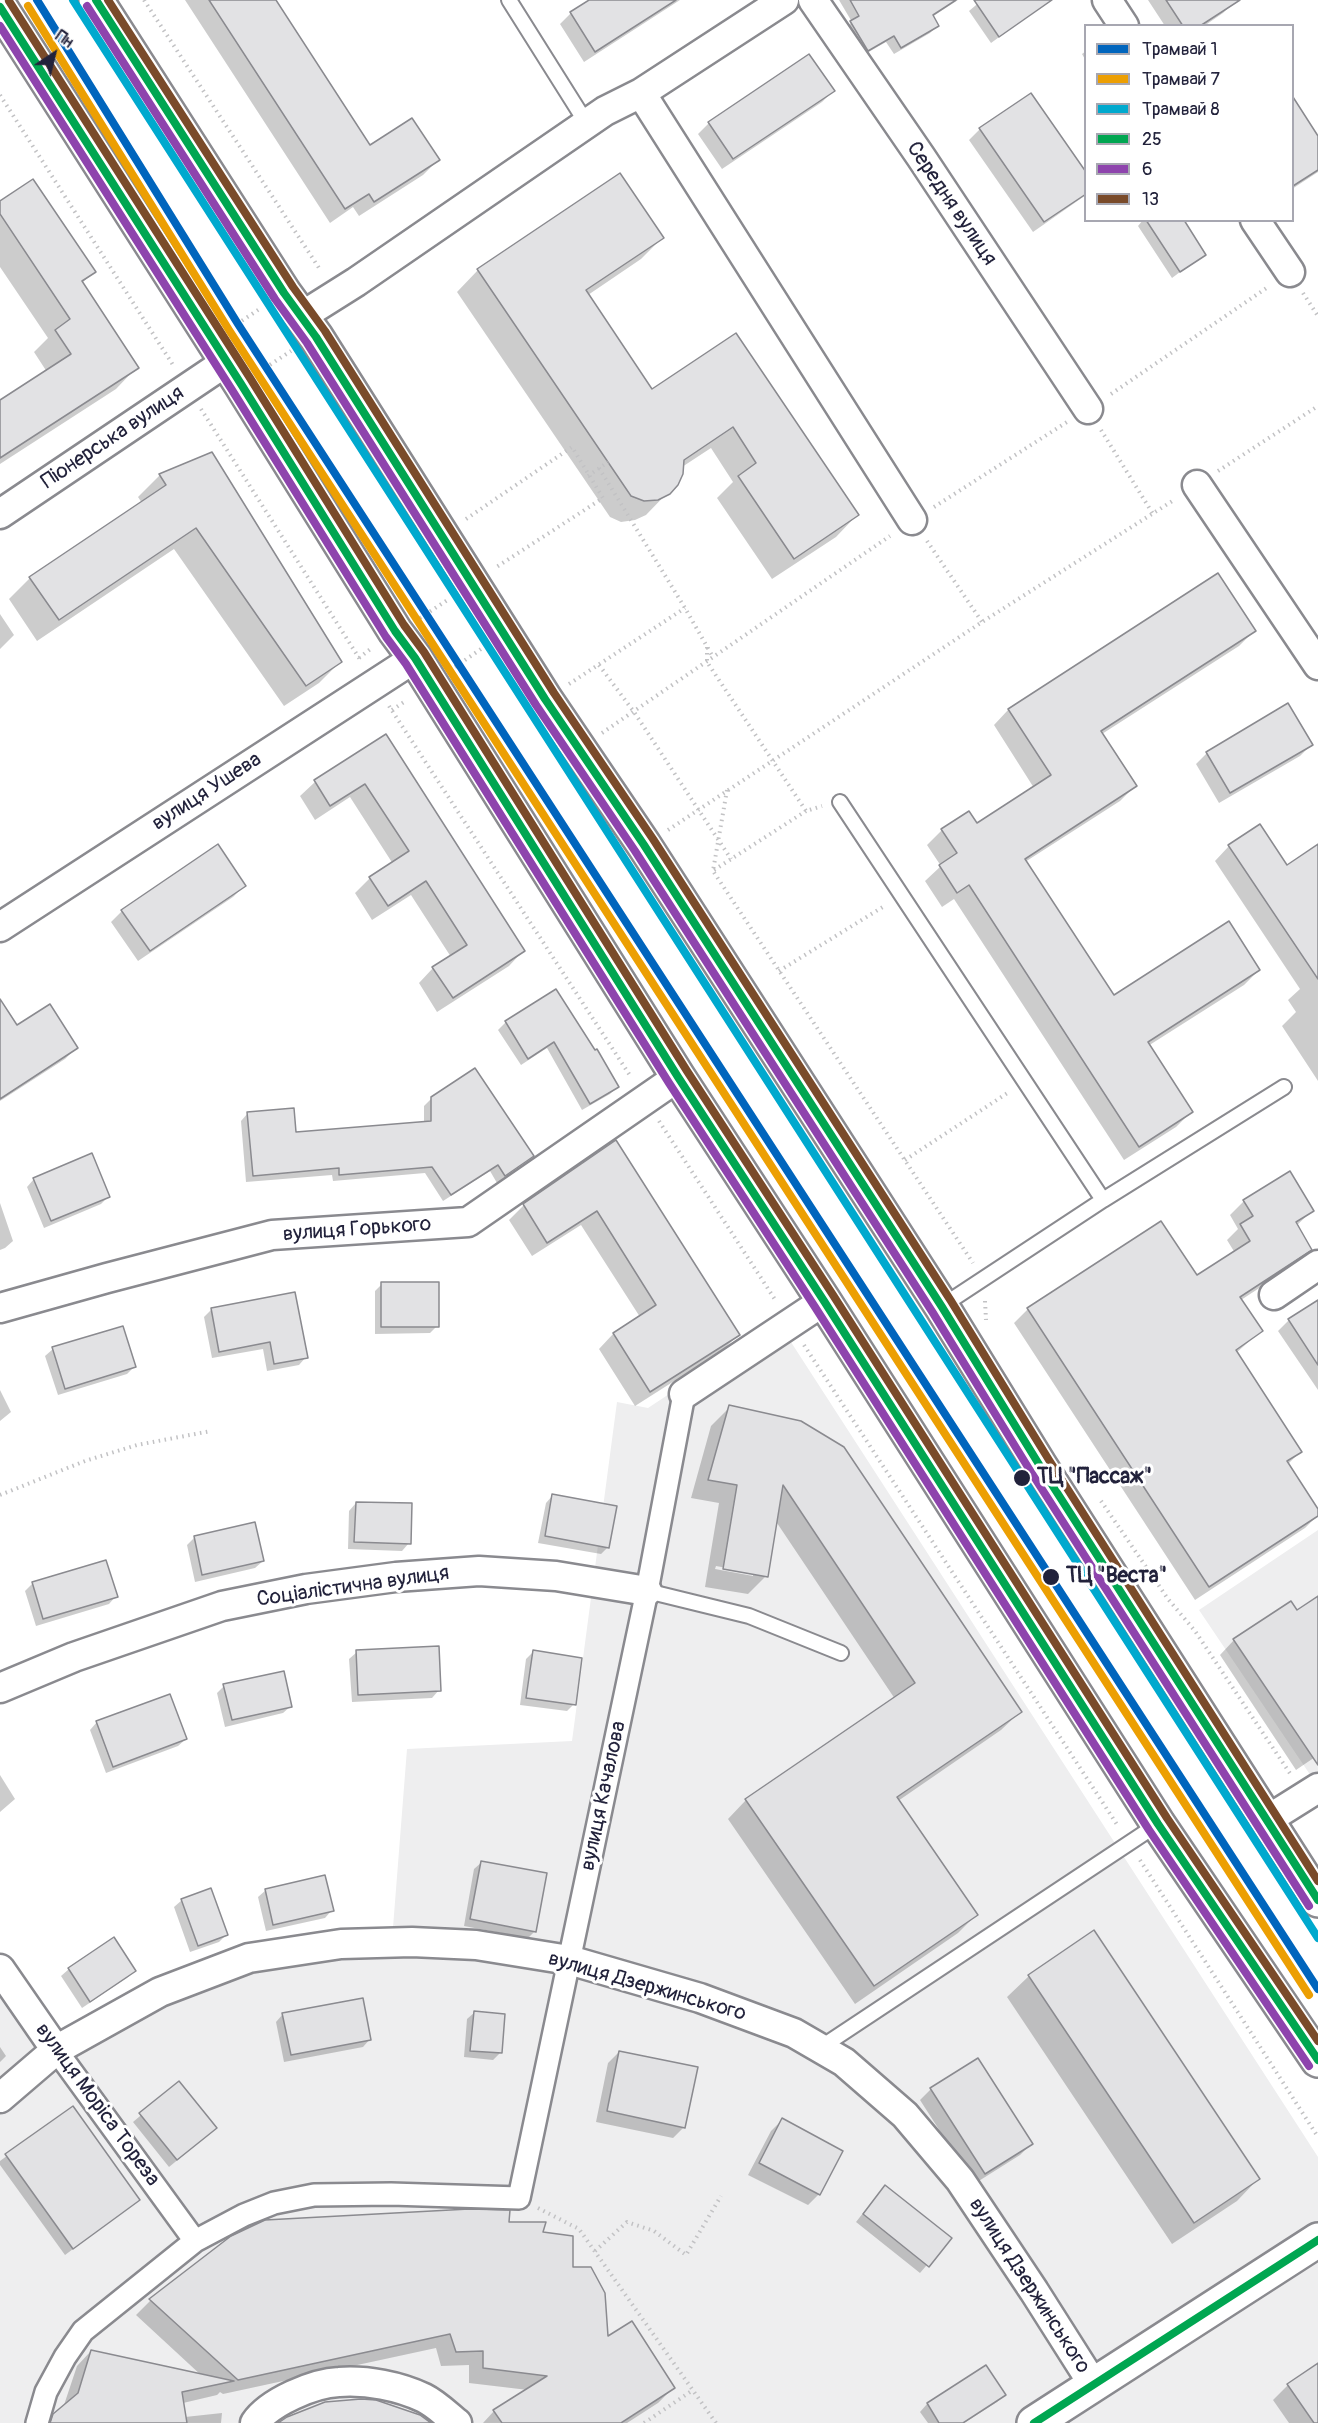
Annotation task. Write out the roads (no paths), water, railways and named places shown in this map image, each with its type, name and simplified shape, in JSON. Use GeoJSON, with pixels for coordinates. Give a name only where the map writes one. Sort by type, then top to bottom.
{"type":"FeatureCollection","features":[{"type":"Feature","properties":{"kind":"main road"},"geometry":{"type":"LineString","coordinates":[[96,0],[545,699],[644,845],[942,1307],[1040,1466],[1318,1899]]}},
{"type":"Feature","properties":{"kind":"main road"},"geometry":{"type":"LineString","coordinates":[[0,7],[394,631],[415,658],[678,1077],[825,1301],[1158,1824],[1318,2060]]}},
{"type":"Feature","properties":{"kind":"main road"},"geometry":{"type":"LineString","coordinates":[[1034,2423],[1318,2240]]}},
{"type":"Feature","properties":{"kind":"street"},"geometry":{"type":"LineString","coordinates":[[293,304],[641,93],[784,0]]}},
{"type":"Feature","properties":{"kind":"street","name":"Середня вулиця"},"geometry":{"type":"LineString","coordinates":[[813,0],[921,157],[1088,409]]}},
{"type":"Feature","properties":{"kind":"street"},"geometry":{"type":"LineString","coordinates":[[1107,0],[1123,24]]}},
{"type":"Feature","properties":{"kind":"street"},"geometry":{"type":"LineString","coordinates":[[641,93],[912,520]]}},
{"type":"Feature","properties":{"kind":"street"},"geometry":{"type":"LineString","coordinates":[[1256,222],[1290,272]]}},
{"type":"Feature","properties":{"kind":"street","name":"Піонерська вулиця"},"geometry":{"type":"LineString","coordinates":[[0,514],[181,377],[219,351]]}},
{"type":"Feature","properties":{"kind":"street"},"geometry":{"type":"LineString","coordinates":[[1197,485],[1318,665]]}},
{"type":"Feature","properties":{"kind":"street","name":"вулиця Ушева"},"geometry":{"type":"LineString","coordinates":[[0,927],[415,658]]}},
{"type":"Feature","properties":{"kind":"street","name":"вулиця Горького"},"geometry":{"type":"LineString","coordinates":[[0,1308],[272,1235],[468,1222],[678,1077]]}},
{"type":"Feature","properties":{"kind":"street"},"geometry":{"type":"LineString","coordinates":[[1274,1295],[1318,1265]]}},
{"type":"Feature","properties":{"kind":"street"},"geometry":{"type":"LineString","coordinates":[[684,1394],[825,1301]]}},
{"type":"Feature","properties":{"kind":"street","name":"вулиця Качалова"},"geometry":{"type":"LineString","coordinates":[[195,2241],[244,2215],[274,2203],[314,2194],[519,2198],[647,1591],[684,1394]]}},
{"type":"Feature","properties":{"kind":"street","name":"Соціалістична вулиця"},"geometry":{"type":"LineString","coordinates":[[0,1688],[74,1657],[212,1610],[306,1589],[396,1577],[479,1570],[556,1576],[647,1591]]}},
{"type":"Feature","properties":{"kind":"street"},"geometry":{"type":"LineString","coordinates":[[1267,1820],[1318,1788]]}},
{"type":"Feature","properties":{"kind":"street","name":"вулиця Дзержинського"},"geometry":{"type":"LineString","coordinates":[[0,2098],[56,2050],[160,1992],[249,1958],[341,1944],[412,1942],[476,1945],[569,1960],[700,1998],[794,2033],[844,2062],[905,2115],[960,2180],[1093,2384]]}},
{"type":"Feature","properties":{"kind":"street","name":"вулиця Моріса Тореза"},"geometry":{"type":"LineString","coordinates":[[0,1969],[195,2241]]}},
{"type":"Feature","properties":{"kind":"street"},"geometry":{"type":"LineString","coordinates":[[37,2423],[46,2392],[65,2357],[83,2331],[195,2241]]}},
{"type":"Feature","properties":{"kind":"street"},"geometry":{"type":"LineString","coordinates":[[255,2423],[259,2417],[286,2397],[338,2382],[383,2384],[425,2398],[457,2423]]}},
{"type":"Feature","properties":{"kind":"lane"},"geometry":{"type":"LineString","coordinates":[[509,0],[587,124]]}},
{"type":"Feature","properties":{"kind":"lane"},"geometry":{"type":"LineString","coordinates":[[840,802],[1103,1200]]}},
{"type":"Feature","properties":{"kind":"lane"},"geometry":{"type":"LineString","coordinates":[[942,1307],[1103,1200],[1284,1087]]}},
{"type":"Feature","properties":{"kind":"lane"},"geometry":{"type":"LineString","coordinates":[[647,1591],[749,1616],[841,1653]]}},
{"type":"Feature","properties":{"kind":"lane"},"geometry":{"type":"LineString","coordinates":[[820,2048],[1158,1824]]}},
{"type":"Feature","properties":{"kind":"tram line","name":"1"},"geometry":{"type":"LineString","coordinates":[[37,0],[238,324],[1318,1989]]}},
{"type":"Feature","properties":{"kind":"tram line","name":"8"},"geometry":{"type":"LineString","coordinates":[[73,0],[1318,1938]]}},
{"type":"Feature","properties":{"kind":"tram line","name":"7"},"geometry":{"type":"LineString","coordinates":[[28,6],[229,330],[1309,1995]]}},
{"type":"Feature","properties":{"kind":"place","name":"ТЦ \"Пассаж\""},"geometry":{"type":"Point","coordinates":[1022,1478]}},
{"type":"Feature","properties":{"kind":"place","name":"ТЦ \"Веста\""},"geometry":{"type":"Point","coordinates":[1051,1577]}}]}
